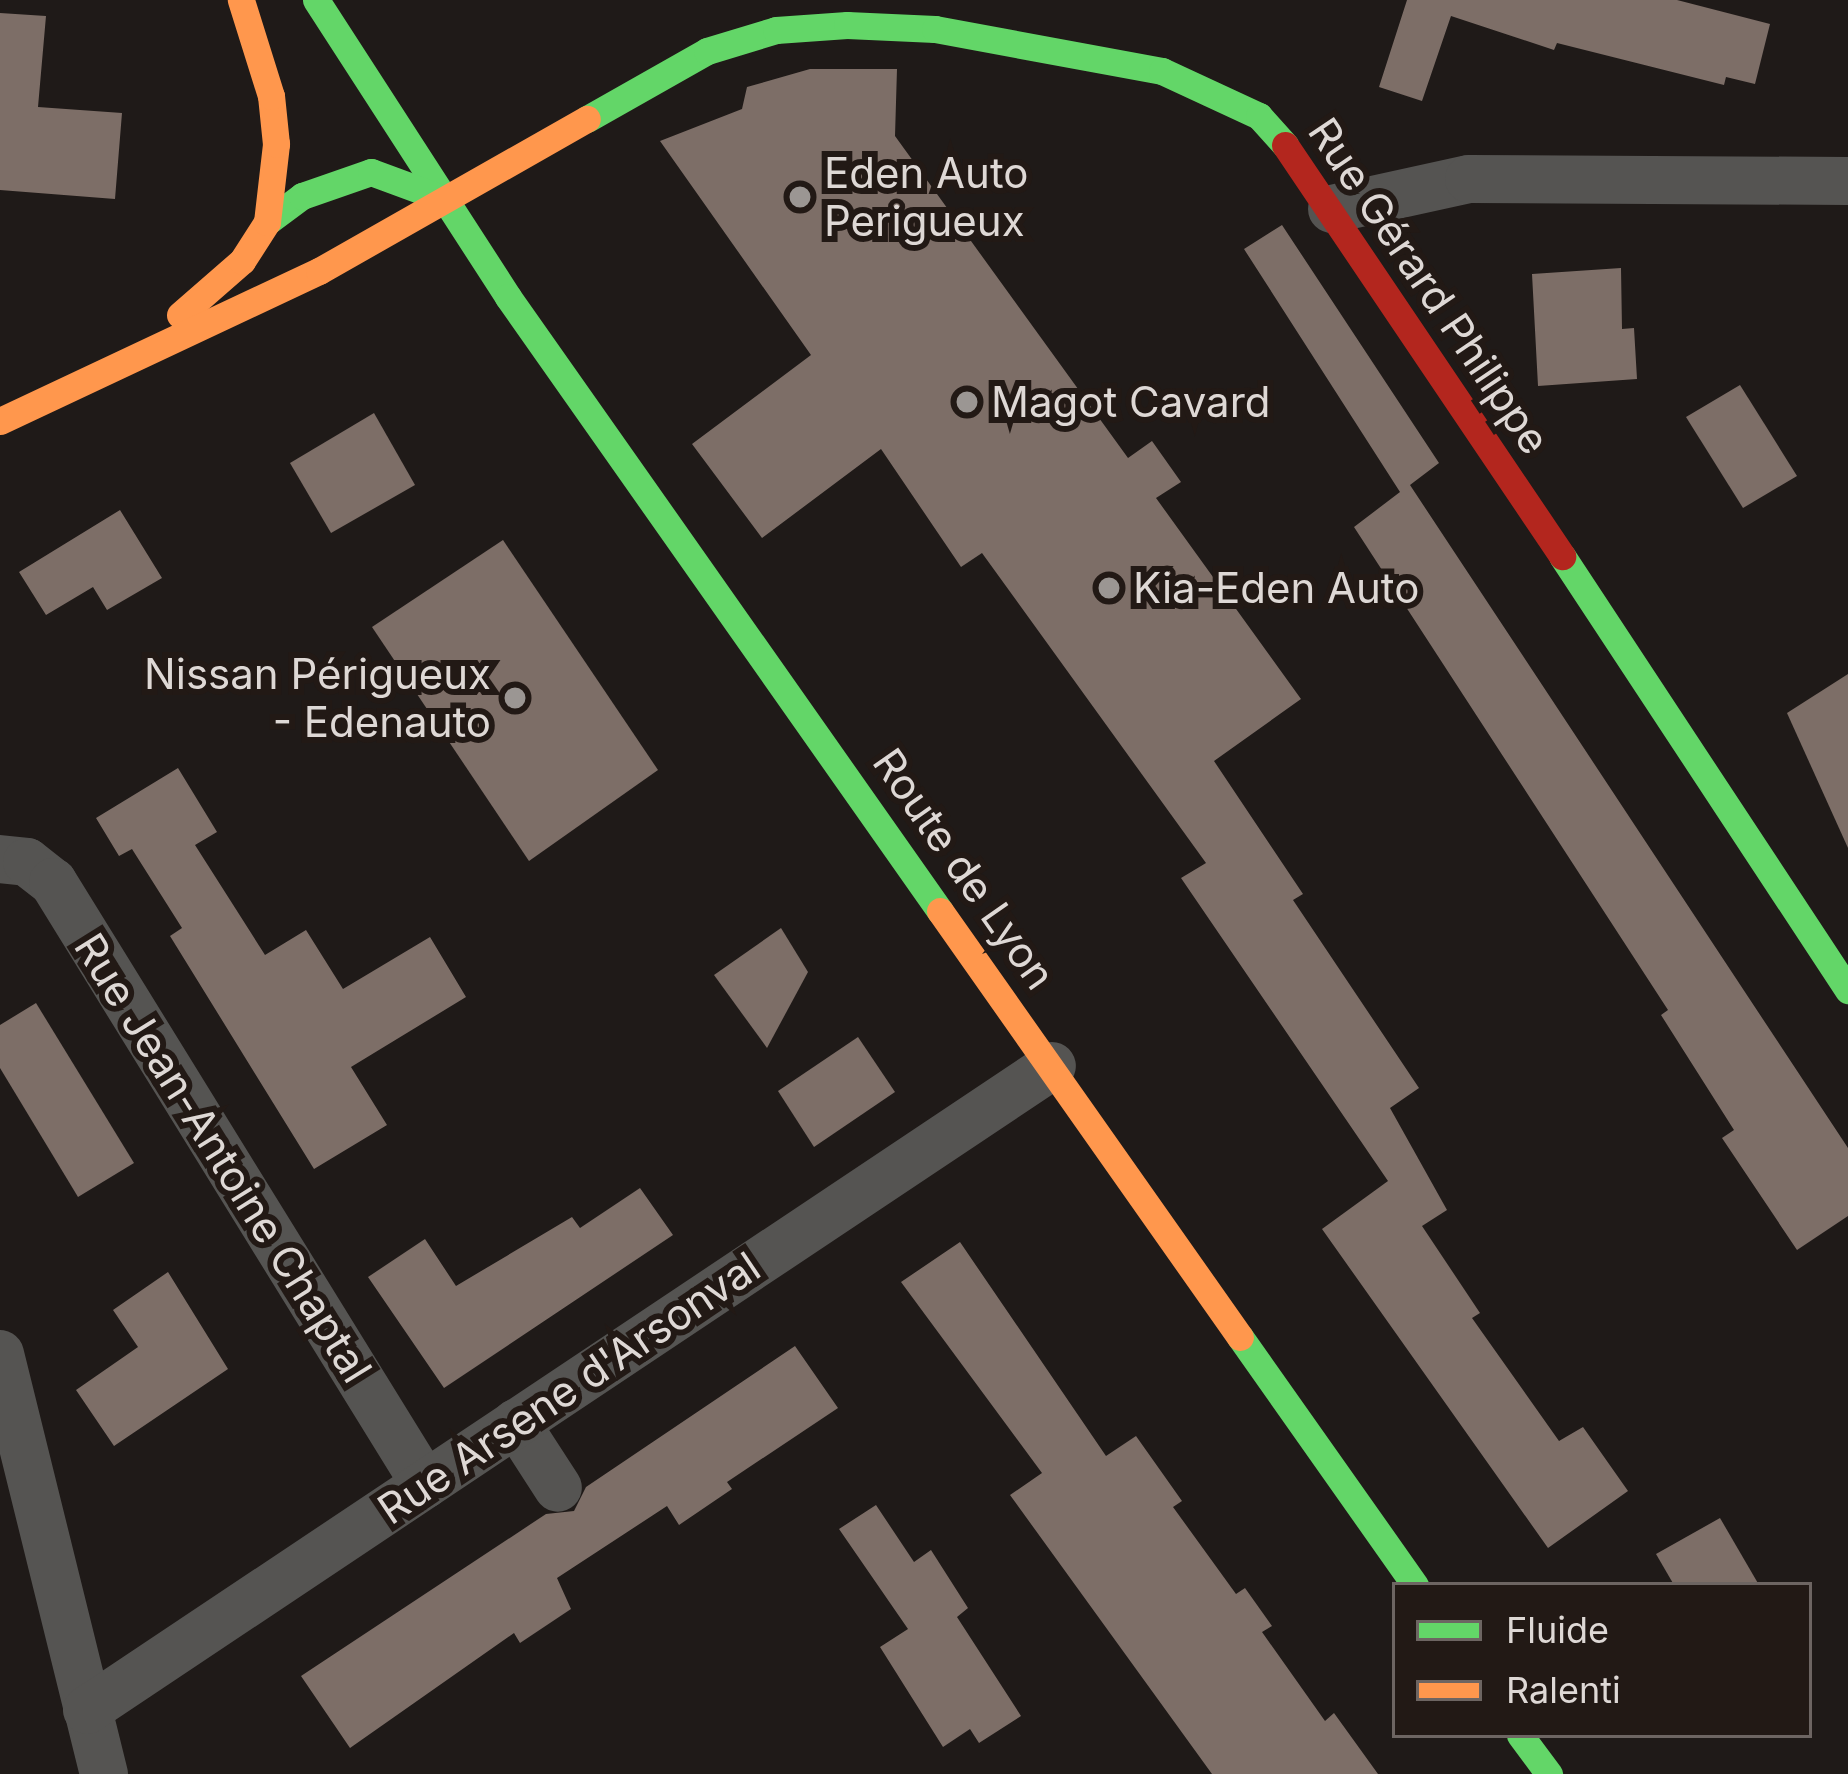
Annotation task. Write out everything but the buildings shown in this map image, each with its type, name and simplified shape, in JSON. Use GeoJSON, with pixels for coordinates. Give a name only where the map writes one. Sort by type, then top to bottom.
{"type":"FeatureCollection","features":[{"type":"Feature","properties":{"kind":"main road"},"geometry":{"type":"LineString","coordinates":[[241,0],[272,96],[276,144],[267,222]]}},
{"type":"Feature","properties":{"kind":"main road","name":"Route de Lyon"},"geometry":{"type":"LineString","coordinates":[[316,0],[447,200],[1413,1582]]}},
{"type":"Feature","properties":{"kind":"main road","name":"Rue Gérard Philippe"},"geometry":{"type":"LineString","coordinates":[[82,378],[319,271],[447,200],[500,163],[707,51],[776,30],[848,25],[935,29],[1162,71],[1259,116],[1332,209],[1848,990]]}},
{"type":"Feature","properties":{"kind":"main road"},"geometry":{"type":"LineString","coordinates":[[0,421],[82,378],[206,299],[267,222],[313,190],[371,172],[447,200]]}},
{"type":"Feature","properties":{"kind":"main road"},"geometry":{"type":"LineString","coordinates":[[1522,1738],[1549,1774]]}},
{"type":"Feature","properties":{"kind":"street"},"geometry":{"type":"LineString","coordinates":[[1332,209],[1469,179],[1848,181]]}},
{"type":"Feature","properties":{"kind":"street","name":"Rue Jean-Antoine Chaptal"},"geometry":{"type":"LineString","coordinates":[[0,859],[27,862],[53,882],[425,1484]]}},
{"type":"Feature","properties":{"kind":"street","name":"Rue Arsene d'Arsonval"},"geometry":{"type":"LineString","coordinates":[[87,1710],[1052,1066]]}},
{"type":"Feature","properties":{"kind":"street"},"geometry":{"type":"LineString","coordinates":[[0,1354],[104,1774]]}},
{"type":"Feature","properties":{"kind":"street"},"geometry":{"type":"LineString","coordinates":[[516,1424],[558,1488]]}},
{"type":"Feature","properties":{"kind":"traffic: fast"},"geometry":{"type":"LineString","coordinates":[[316,0],[508,297],[940,911]]}},
{"type":"Feature","properties":{"kind":"traffic: fast"},"geometry":{"type":"LineString","coordinates":[[587,119],[707,51],[776,30],[847,25],[935,29],[1162,71],[1259,116],[1285,145]]}},
{"type":"Feature","properties":{"kind":"traffic: fast"},"geometry":{"type":"LineString","coordinates":[[267,222],[302,196],[371,172],[447,200]]}},
{"type":"Feature","properties":{"kind":"traffic: fast"},"geometry":{"type":"LineString","coordinates":[[1562,556],[1848,990]]}},
{"type":"Feature","properties":{"kind":"traffic: fast"},"geometry":{"type":"LineString","coordinates":[[1240,1337],[1413,1582]]}},
{"type":"Feature","properties":{"kind":"traffic: fast"},"geometry":{"type":"LineString","coordinates":[[1522,1738],[1549,1774]]}},
{"type":"Feature","properties":{"kind":"traffic: slow"},"geometry":{"type":"LineString","coordinates":[[180,315],[242,261],[267,222],[276,144],[271,96],[241,0]]}},
{"type":"Feature","properties":{"kind":"traffic: slow"},"geometry":{"type":"LineString","coordinates":[[0,421],[319,271],[587,119]]}},
{"type":"Feature","properties":{"kind":"traffic: slow"},"geometry":{"type":"LineString","coordinates":[[940,911],[1240,1337]]}},
{"type":"Feature","properties":{"kind":"traffic: jam"},"geometry":{"type":"LineString","coordinates":[[1285,145],[1562,556]]}},
{"type":"Feature","properties":{"kind":"place","name":"Eden Auto Perigueux"},"geometry":{"type":"Point","coordinates":[800,197]}},
{"type":"Feature","properties":{"kind":"place","name":"Magot Cavard"},"geometry":{"type":"Point","coordinates":[967,402]}},
{"type":"Feature","properties":{"kind":"place","name":"Kia-Eden Auto"},"geometry":{"type":"Point","coordinates":[1109,588]}},
{"type":"Feature","properties":{"kind":"place","name":"Nissan Périgueux - Edenauto"},"geometry":{"type":"Point","coordinates":[515,698]}}]}
